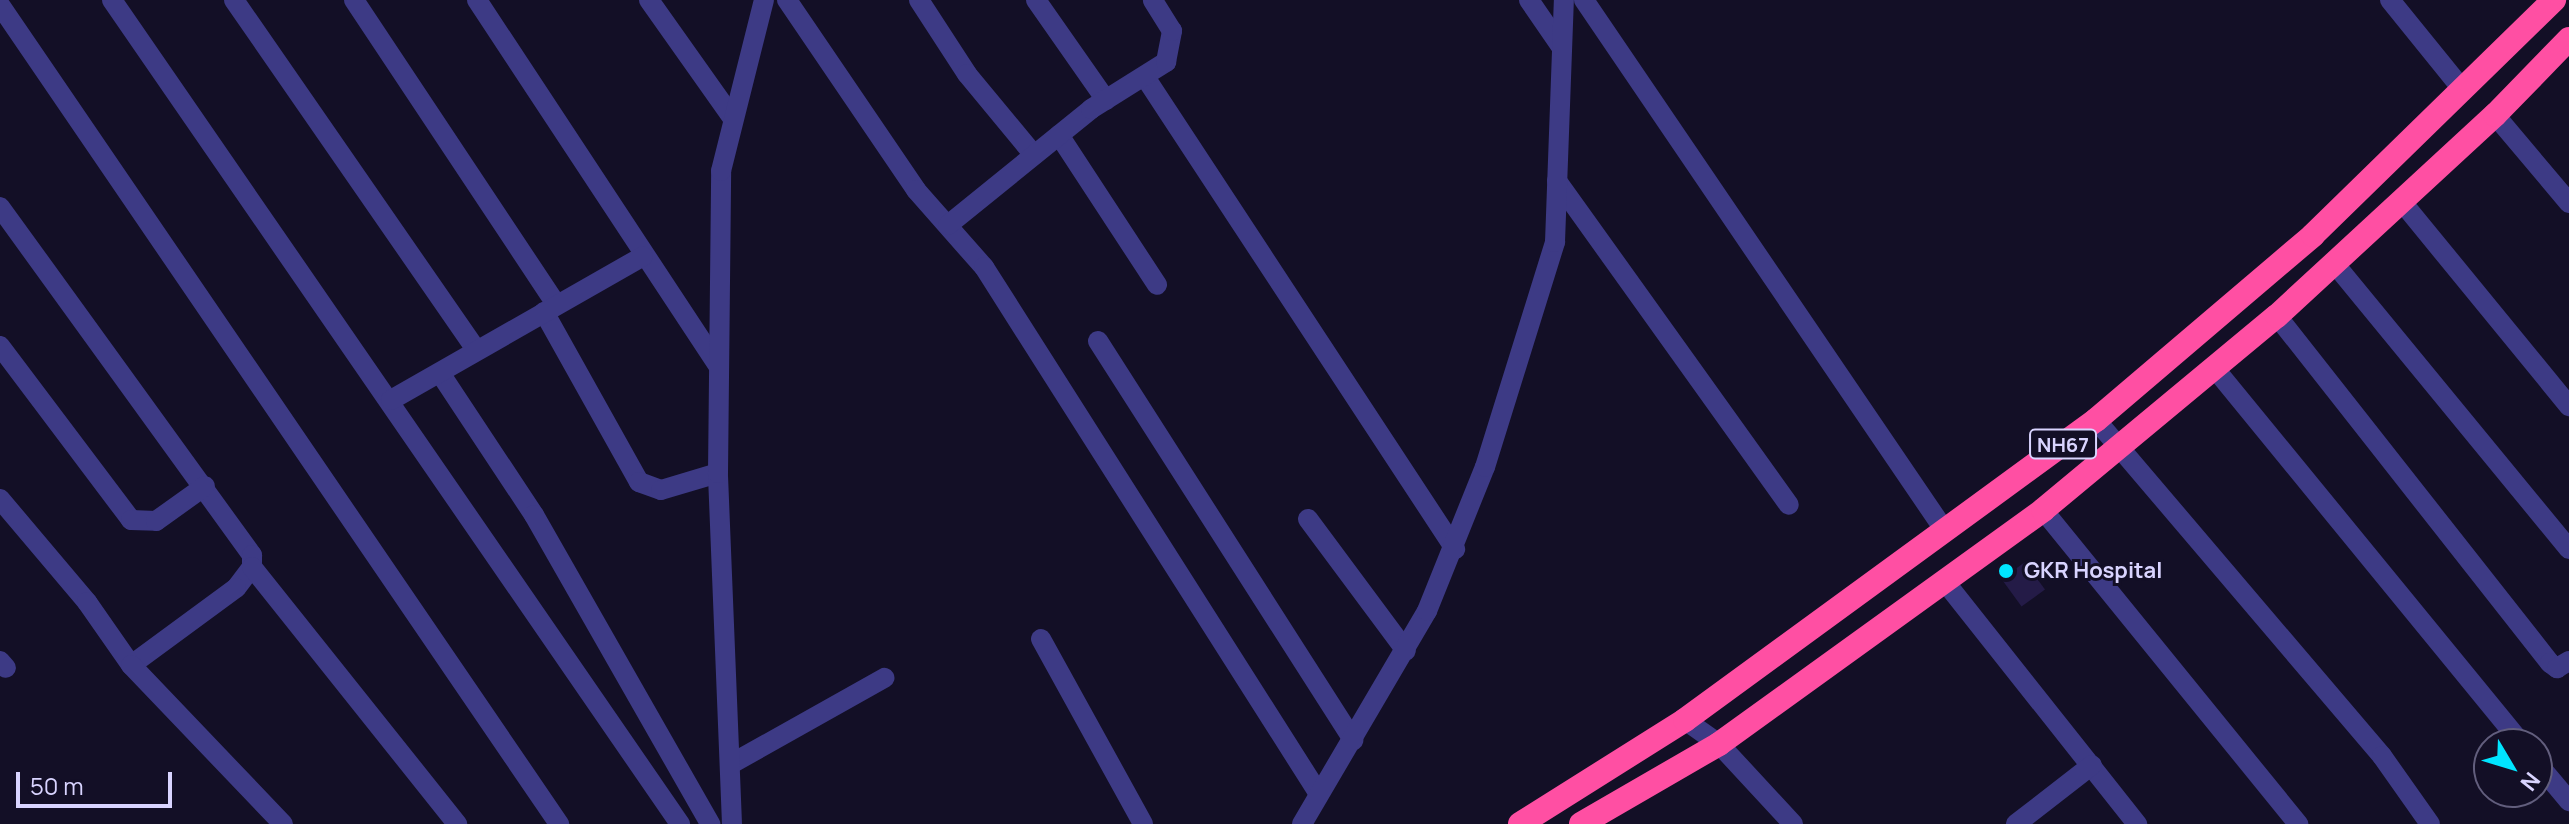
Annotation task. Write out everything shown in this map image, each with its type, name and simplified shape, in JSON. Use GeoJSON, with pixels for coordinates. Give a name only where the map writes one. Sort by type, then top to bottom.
{"type":"FeatureCollection","features":[{"type":"Feature","properties":{"kind":"highway","name":"NH67"},"geometry":{"type":"LineString","coordinates":[[1520,824],[1685,720],[2096,420],[2290,255],[2554,0]]}},
{"type":"Feature","properties":{"kind":"highway","name":"NH67"},"geometry":{"type":"LineString","coordinates":[[1581,824],[1719,744],[2043,510],[2216,370],[2277,316],[2495,115],[2569,39]]}},
{"type":"Feature","properties":{"kind":"street"},"geometry":{"type":"LineString","coordinates":[[112,0],[391,400],[548,638],[680,824]]}},
{"type":"Feature","properties":{"kind":"street"},"geometry":{"type":"LineString","coordinates":[[234,0],[476,350]]}},
{"type":"Feature","properties":{"kind":"street"},"geometry":{"type":"LineString","coordinates":[[354,0],[551,309],[639,482],[661,490],[718,473]]}},
{"type":"Feature","properties":{"kind":"street"},"geometry":{"type":"LineString","coordinates":[[477,0],[717,364]]}},
{"type":"Feature","properties":{"kind":"street"},"geometry":{"type":"LineString","coordinates":[[649,0],[731,116]]}},
{"type":"Feature","properties":{"kind":"street"},"geometry":{"type":"LineString","coordinates":[[732,824],[718,473],[721,171],[731,116],[764,0]]}},
{"type":"Feature","properties":{"kind":"street"},"geometry":{"type":"LineString","coordinates":[[787,0],[916,190],[984,267],[1319,794]]}},
{"type":"Feature","properties":{"kind":"street"},"geometry":{"type":"LineString","coordinates":[[919,0],[967,74],[1034,155]]}},
{"type":"Feature","properties":{"kind":"street"},"geometry":{"type":"LineString","coordinates":[[1036,0],[1106,100]]}},
{"type":"Feature","properties":{"kind":"street"},"geometry":{"type":"LineString","coordinates":[[948,225],[1059,135],[1106,100],[1166,62],[1172,48],[1172,31],[1153,0]]}},
{"type":"Feature","properties":{"kind":"street"},"geometry":{"type":"LineString","coordinates":[[1529,0],[1562,48]]}},
{"type":"Feature","properties":{"kind":"street"},"geometry":{"type":"LineString","coordinates":[[1302,824],[1406,651],[1455,549],[1553,254],[1564,0]]}},
{"type":"Feature","properties":{"kind":"street"},"geometry":{"type":"LineString","coordinates":[[1584,0],[1945,531]]}},
{"type":"Feature","properties":{"kind":"street"},"geometry":{"type":"LineString","coordinates":[[2390,0],[2463,90]]}},
{"type":"Feature","properties":{"kind":"street"},"geometry":{"type":"LineString","coordinates":[[0,5],[559,824]]}},
{"type":"Feature","properties":{"kind":"street"},"geometry":{"type":"LineString","coordinates":[[1145,77],[1455,549]]}},
{"type":"Feature","properties":{"kind":"street"},"geometry":{"type":"LineString","coordinates":[[2495,115],[2569,203]]}},
{"type":"Feature","properties":{"kind":"street"},"geometry":{"type":"LineString","coordinates":[[1059,135],[1157,285]]}},
{"type":"Feature","properties":{"kind":"street"},"geometry":{"type":"LineString","coordinates":[[1557,181],[1789,505]]}},
{"type":"Feature","properties":{"kind":"street"},"geometry":{"type":"LineString","coordinates":[[2402,202],[2569,406]]}},
{"type":"Feature","properties":{"kind":"street"},"geometry":{"type":"LineString","coordinates":[[0,207],[247,542],[252,567],[457,824]]}},
{"type":"Feature","properties":{"kind":"street"},"geometry":{"type":"LineString","coordinates":[[391,400],[643,256]]}},
{"type":"Feature","properties":{"kind":"street"},"geometry":{"type":"LineString","coordinates":[[2334,263],[2569,549]]}},
{"type":"Feature","properties":{"kind":"street"},"geometry":{"type":"LineString","coordinates":[[2277,316],[2550,663],[2557,668],[2569,661]]}},
{"type":"Feature","properties":{"kind":"street"},"geometry":{"type":"LineString","coordinates":[[1098,341],[1353,740]]}},
{"type":"Feature","properties":{"kind":"street"},"geometry":{"type":"LineString","coordinates":[[0,346],[131,520],[156,521],[205,486]]}},
{"type":"Feature","properties":{"kind":"street"},"geometry":{"type":"LineString","coordinates":[[2216,370],[2509,728]]}},
{"type":"Feature","properties":{"kind":"street"},"geometry":{"type":"LineString","coordinates":[[440,373],[550,542],[710,824]]}},
{"type":"Feature","properties":{"kind":"street"},"geometry":{"type":"LineString","coordinates":[[2096,420],[2382,756],[2430,824]]}},
{"type":"Feature","properties":{"kind":"street"},"geometry":{"type":"LineString","coordinates":[[0,499],[87,602],[131,665],[283,824]]}},
{"type":"Feature","properties":{"kind":"street"},"geometry":{"type":"LineString","coordinates":[[2043,510],[2298,824]]}},
{"type":"Feature","properties":{"kind":"street"},"geometry":{"type":"LineString","coordinates":[[1308,519],[1406,651]]}},
{"type":"Feature","properties":{"kind":"street"},"geometry":{"type":"LineString","coordinates":[[131,665],[236,588],[252,567]]}},
{"type":"Feature","properties":{"kind":"street"},"geometry":{"type":"LineString","coordinates":[[1946,583],[2137,824]]}},
{"type":"Feature","properties":{"kind":"street"},"geometry":{"type":"LineString","coordinates":[[1041,639],[1143,824]]}},
{"type":"Feature","properties":{"kind":"street"},"geometry":{"type":"LineString","coordinates":[[731,764],[884,678]]}},
{"type":"Feature","properties":{"kind":"street"},"geometry":{"type":"LineString","coordinates":[[1685,720],[1719,744],[1793,824]]}},
{"type":"Feature","properties":{"kind":"street"},"geometry":{"type":"LineString","coordinates":[[2016,824],[2092,765]]}},
{"type":"Feature","properties":{"kind":"street"},"geometry":{"type":"LineString","coordinates":[[2553,782],[2569,801]]}},
{"type":"Feature","properties":{"kind":"building"},"geometry":{"type":"Polygon","coordinates":[[[2025,562],[2045,590],[2022,607],[2002,579],[2025,562]]]}},
{"type":"Feature","properties":{"kind":"place","name":"GKR Hospital"},"geometry":{"type":"Point","coordinates":[2006,571]}}]}
